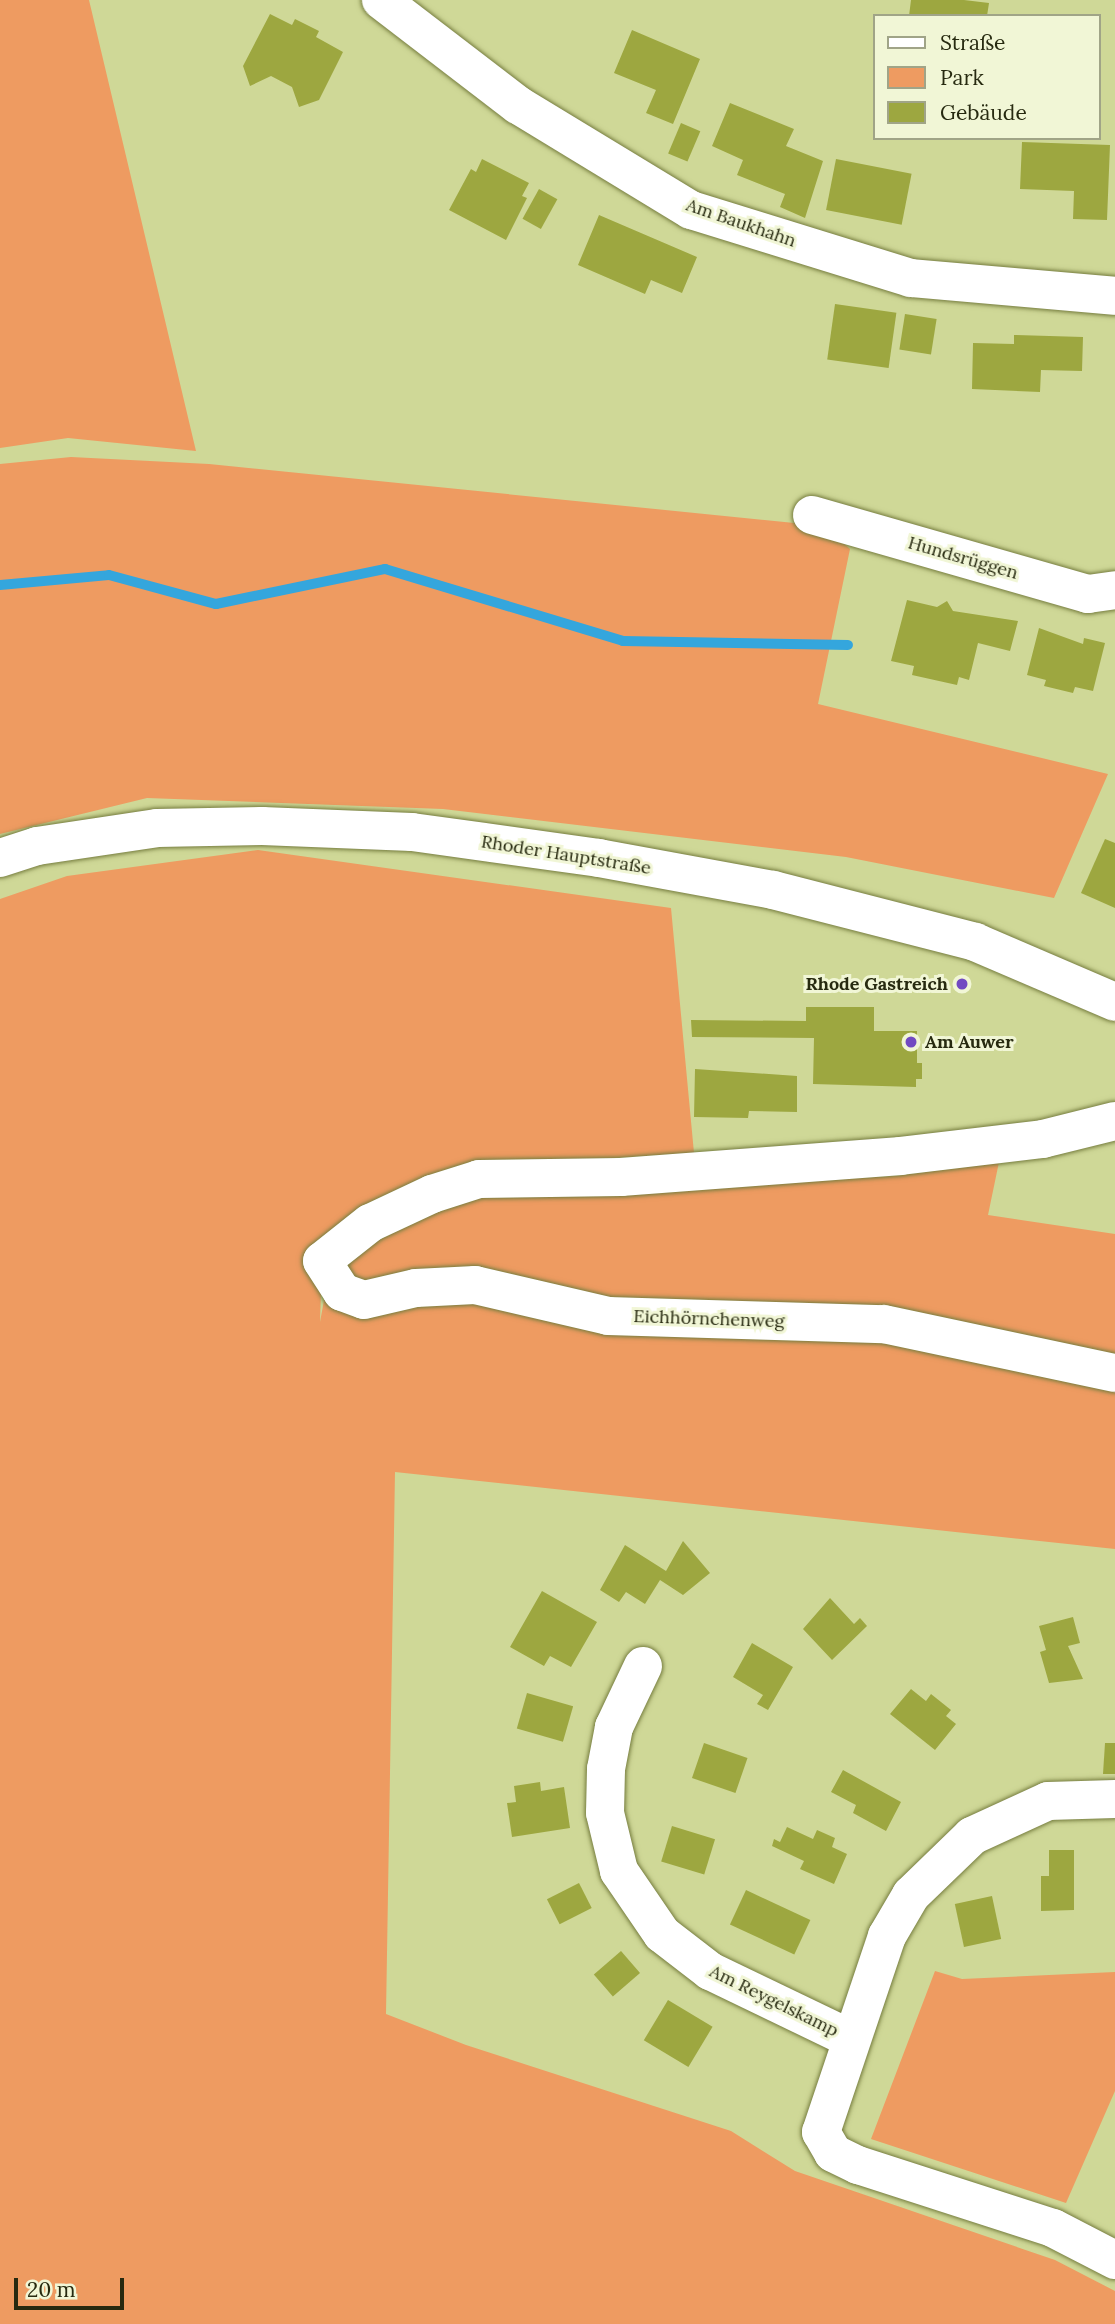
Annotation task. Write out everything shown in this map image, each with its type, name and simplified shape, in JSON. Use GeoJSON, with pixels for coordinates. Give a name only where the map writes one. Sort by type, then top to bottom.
{"type":"FeatureCollection","features":[{"type":"Feature","properties":{"kind":"street","name":"Am Baukhahn"},"geometry":{"type":"LineString","coordinates":[[381,0],[518,105],[691,210],[911,278],[1115,296]]}},
{"type":"Feature","properties":{"kind":"street","name":"Hundsrüggen"},"geometry":{"type":"LineString","coordinates":[[811,515],[1088,594],[1115,590]]}},
{"type":"Feature","properties":{"kind":"street","name":"Rhoder Hauptstraße"},"geometry":{"type":"LineString","coordinates":[[0,858],[37,846],[157,828],[262,826],[412,832],[599,858],[773,890],[975,942],[1063,975],[1115,1002]]}},
{"type":"Feature","properties":{"kind":"street","name":"Eichhörnchenweg"},"geometry":{"type":"LineString","coordinates":[[1115,1121],[1044,1139],[901,1156],[621,1177],[479,1180],[432,1194],[370,1223],[322,1261],[342,1292],[364,1300],[416,1288],[475,1284],[608,1316],[884,1324],[1115,1373]]}},
{"type":"Feature","properties":{"kind":"street","name":"Am Reygelskamp"},"geometry":{"type":"LineString","coordinates":[[643,1666],[614,1727],[606,1769],[605,1813],[619,1871],[662,1934],[710,1971],[851,2039]]}},
{"type":"Feature","properties":{"kind":"street","name":"Am Reygelskamp"},"geometry":{"type":"LineString","coordinates":[[1115,1799],[1048,1801],[972,1836],[911,1895],[887,1936],[821,2132],[833,2152],[1053,2228],[1115,2260]]}},
{"type":"Feature","properties":{"kind":"green space"},"geometry":{"type":"Polygon","coordinates":[[[0,0],[89,0],[196,451],[68,438],[0,448],[0,0]]]}},
{"type":"Feature","properties":{"kind":"green space"},"geometry":{"type":"Polygon","coordinates":[[[71,457],[209,464],[824,526],[850,549],[818,704],[1108,774],[1054,898],[846,857],[443,809],[147,798],[0,834],[0,464],[71,457]]]}},
{"type":"Feature","properties":{"kind":"green space"},"geometry":{"type":"Polygon","coordinates":[[[258,850],[671,908],[694,1153],[485,1166],[322,1261],[320,1322],[328,1279],[377,1241],[437,1209],[483,1195],[896,1176],[999,1162],[988,1215],[1115,1234],[1115,1549],[395,1472],[386,2014],[466,2045],[731,2131],[795,2171],[1055,2260],[1115,2291],[1115,2324],[0,2324],[0,899],[67,876],[258,850]]]}},
{"type":"Feature","properties":{"kind":"green space"},"geometry":{"type":"Polygon","coordinates":[[[935,1971],[962,1979],[1115,1972],[1115,2091],[1066,2203],[871,2139],[935,1971]]]}},
{"type":"Feature","properties":{"kind":"building"},"geometry":{"type":"Polygon","coordinates":[[[911,0],[989,3],[987,14],[909,14],[911,0]]]}},
{"type":"Feature","properties":{"kind":"building"},"geometry":{"type":"Polygon","coordinates":[[[270,14],[292,25],[295,19],[319,31],[316,37],[343,52],[319,100],[299,107],[292,87],[271,76],[250,86],[243,66],[270,14]]]}},
{"type":"Feature","properties":{"kind":"building"},"geometry":{"type":"Polygon","coordinates":[[[632,30],[700,59],[673,124],[646,113],[656,90],[614,73],[632,30]]]}},
{"type":"Feature","properties":{"kind":"building"},"geometry":{"type":"Polygon","coordinates":[[[730,103],[794,129],[786,146],[823,161],[805,218],[780,207],[785,194],[737,175],[743,160],[712,146],[730,103]]]}},
{"type":"Feature","properties":{"kind":"building"},"geometry":{"type":"Polygon","coordinates":[[[681,123],[700,131],[687,162],[668,153],[681,123]]]}},
{"type":"Feature","properties":{"kind":"building"},"geometry":{"type":"Polygon","coordinates":[[[1022,142],[1110,145],[1107,220],[1073,219],[1074,191],[1020,189],[1022,142]]]}},
{"type":"Feature","properties":{"kind":"building"},"geometry":{"type":"Polygon","coordinates":[[[482,159],[529,183],[522,196],[527,198],[506,240],[449,210],[471,169],[476,172],[482,159]]]}},
{"type":"Feature","properties":{"kind":"building"},"geometry":{"type":"Polygon","coordinates":[[[836,159],[912,174],[902,225],[826,210],[836,159]]]}},
{"type":"Feature","properties":{"kind":"building"},"geometry":{"type":"Polygon","coordinates":[[[539,189],[557,199],[541,229],[523,219],[539,189]]]}},
{"type":"Feature","properties":{"kind":"building"},"geometry":{"type":"Polygon","coordinates":[[[599,215],[697,257],[682,293],[651,280],[645,294],[578,265],[599,215]]]}},
{"type":"Feature","properties":{"kind":"building"},"geometry":{"type":"Polygon","coordinates":[[[835,304],[896,313],[889,368],[827,359],[835,304]]]}},
{"type":"Feature","properties":{"kind":"building"},"geometry":{"type":"Polygon","coordinates":[[[905,314],[937,319],[931,355],[899,350],[905,314]]]}},
{"type":"Feature","properties":{"kind":"building"},"geometry":{"type":"Polygon","coordinates":[[[1014,335],[1083,337],[1082,371],[1041,370],[1040,392],[972,389],[973,343],[1014,344],[1014,335]]]}},
{"type":"Feature","properties":{"kind":"building"},"geometry":{"type":"Polygon","coordinates":[[[907,600],[937,607],[947,601],[953,611],[1018,621],[1010,651],[978,643],[969,680],[959,677],[957,685],[912,675],[914,666],[891,661],[907,600]]]}},
{"type":"Feature","properties":{"kind":"building"},"geometry":{"type":"Polygon","coordinates":[[[1039,628],[1083,644],[1084,638],[1105,643],[1093,691],[1075,687],[1073,693],[1044,686],[1046,680],[1027,675],[1039,628]]]}},
{"type":"Feature","properties":{"kind":"building"},"geometry":{"type":"Polygon","coordinates":[[[1105,839],[1115,843],[1115,908],[1081,893],[1105,839]]]}},
{"type":"Feature","properties":{"kind":"building"},"geometry":{"type":"Polygon","coordinates":[[[806,1007],[874,1007],[874,1031],[917,1031],[917,1063],[922,1063],[922,1079],[916,1079],[916,1087],[813,1084],[814,1038],[692,1037],[691,1020],[806,1021],[806,1007]]]}},
{"type":"Feature","properties":{"kind":"building"},"geometry":{"type":"Polygon","coordinates":[[[695,1069],[797,1076],[797,1112],[749,1111],[748,1118],[694,1117],[695,1069]]]}},
{"type":"Feature","properties":{"kind":"building"},"geometry":{"type":"Polygon","coordinates":[[[683,1541],[710,1573],[683,1595],[660,1580],[645,1604],[626,1592],[619,1602],[600,1590],[625,1545],[666,1571],[683,1541]]]}},
{"type":"Feature","properties":{"kind":"building"},"geometry":{"type":"Polygon","coordinates":[[[542,1591],[597,1622],[571,1667],[550,1656],[544,1666],[510,1647],[542,1591]]]}},
{"type":"Feature","properties":{"kind":"building"},"geometry":{"type":"Polygon","coordinates":[[[830,1598],[854,1624],[860,1618],[867,1626],[832,1660],[803,1629],[830,1598]]]}},
{"type":"Feature","properties":{"kind":"building"},"geometry":{"type":"Polygon","coordinates":[[[1073,1617],[1080,1643],[1068,1646],[1083,1679],[1049,1683],[1040,1652],[1046,1650],[1039,1626],[1073,1617]]]}},
{"type":"Feature","properties":{"kind":"building"},"geometry":{"type":"Polygon","coordinates":[[[752,1643],[793,1667],[768,1710],[757,1704],[763,1695],[733,1677],[752,1643]]]}},
{"type":"Feature","properties":{"kind":"building"},"geometry":{"type":"Polygon","coordinates":[[[911,1689],[926,1701],[931,1694],[951,1710],[946,1716],[956,1724],[935,1750],[890,1714],[911,1689]]]}},
{"type":"Feature","properties":{"kind":"building"},"geometry":{"type":"Polygon","coordinates":[[[527,1693],[573,1706],[563,1742],[517,1729],[527,1693]]]}},
{"type":"Feature","properties":{"kind":"building"},"geometry":{"type":"Polygon","coordinates":[[[704,1743],[747,1758],[735,1793],[692,1778],[704,1743]]]}},
{"type":"Feature","properties":{"kind":"building"},"geometry":{"type":"Polygon","coordinates":[[[1105,1743],[1115,1743],[1115,1774],[1103,1774],[1105,1743]]]}},
{"type":"Feature","properties":{"kind":"building"},"geometry":{"type":"Polygon","coordinates":[[[843,1770],[901,1802],[886,1831],[853,1813],[856,1805],[831,1792],[843,1770]]]}},
{"type":"Feature","properties":{"kind":"building"},"geometry":{"type":"Polygon","coordinates":[[[540,1782],[541,1791],[564,1787],[570,1828],[512,1837],[507,1803],[516,1802],[514,1786],[540,1782]]]}},
{"type":"Feature","properties":{"kind":"building"},"geometry":{"type":"Polygon","coordinates":[[[672,1826],[715,1839],[704,1875],[661,1861],[672,1826]]]}},
{"type":"Feature","properties":{"kind":"building"},"geometry":{"type":"Polygon","coordinates":[[[787,1827],[813,1839],[817,1830],[835,1838],[832,1847],[847,1854],[834,1884],[800,1869],[804,1861],[772,1846],[774,1839],[780,1842],[787,1827]]]}},
{"type":"Feature","properties":{"kind":"building"},"geometry":{"type":"Polygon","coordinates":[[[1049,1850],[1074,1850],[1074,1910],[1041,1911],[1041,1876],[1049,1876],[1049,1850]]]}},
{"type":"Feature","properties":{"kind":"building"},"geometry":{"type":"Polygon","coordinates":[[[579,1883],[592,1908],[560,1924],[547,1899],[579,1883]]]}},
{"type":"Feature","properties":{"kind":"building"},"geometry":{"type":"Polygon","coordinates":[[[746,1890],[810,1920],[794,1954],[730,1924],[746,1890]]]}},
{"type":"Feature","properties":{"kind":"building"},"geometry":{"type":"Polygon","coordinates":[[[992,1896],[1001,1939],[964,1947],[955,1904],[992,1896]]]}},
{"type":"Feature","properties":{"kind":"building"},"geometry":{"type":"Polygon","coordinates":[[[621,1951],[640,1973],[613,1997],[594,1975],[621,1951]]]}},
{"type":"Feature","properties":{"kind":"building"},"geometry":{"type":"Polygon","coordinates":[[[668,2000],[713,2027],[688,2067],[644,2040],[668,2000]]]}},
{"type":"Feature","properties":{"kind":"waterway"},"geometry":{"type":"LineString","coordinates":[[0,585],[109,575],[216,604],[385,569],[623,641],[848,645]]}},
{"type":"Feature","properties":{"kind":"place","name":"Rhode Gastreich"},"geometry":{"type":"Point","coordinates":[962,984]}},
{"type":"Feature","properties":{"kind":"place","name":"Am Auwer"},"geometry":{"type":"Point","coordinates":[911,1042]}}]}
